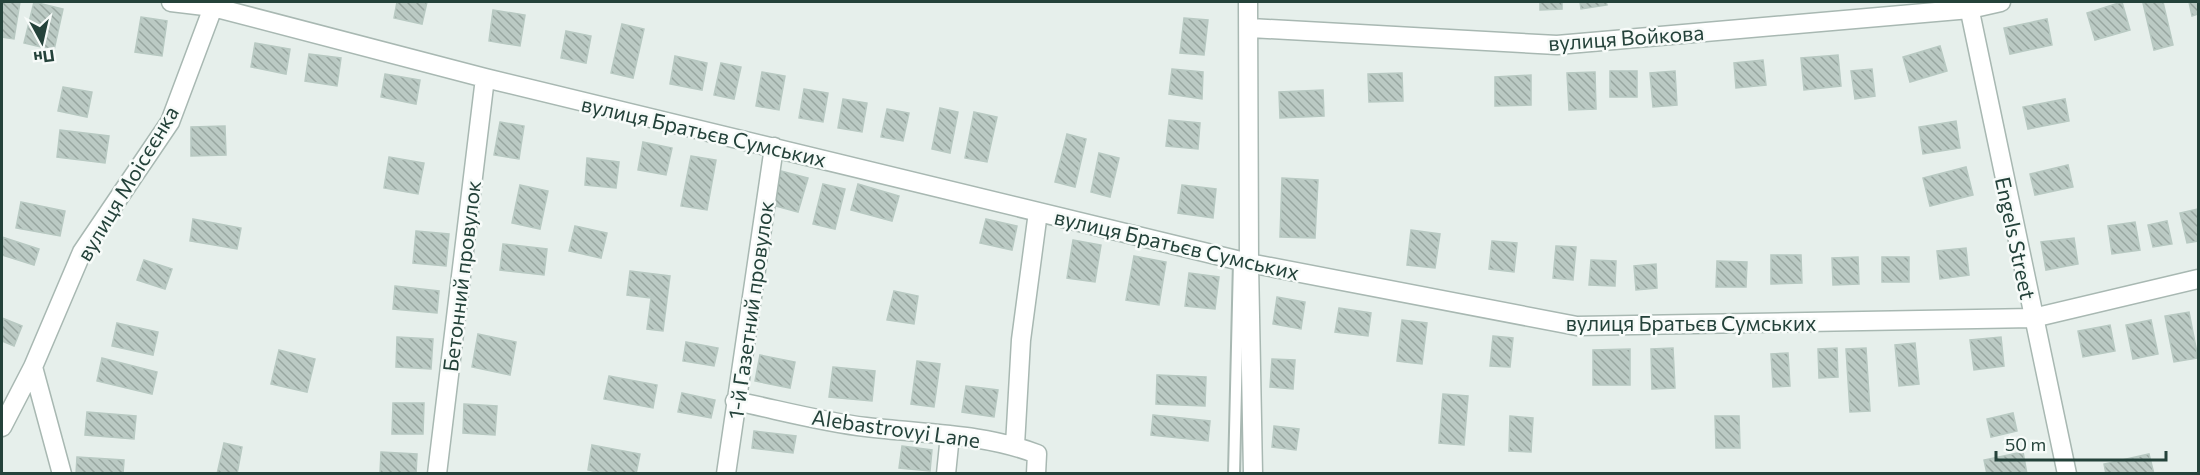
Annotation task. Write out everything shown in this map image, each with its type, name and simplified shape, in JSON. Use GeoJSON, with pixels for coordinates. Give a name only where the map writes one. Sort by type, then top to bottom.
{"type":"FeatureCollection","features":[{"type":"Feature","properties":{"kind":"street","name":"вулиця Братьєв Сумських"},"geometry":{"type":"LineString","coordinates":[[171,2],[214,4],[485,78],[1244,262],[1577,326],[2033,318],[2199,279]]}},
{"type":"Feature","properties":{"kind":"street"},"geometry":{"type":"LineString","coordinates":[[1248,2],[1250,28],[1244,262],[1253,474]]}},
{"type":"Feature","properties":{"kind":"street","name":"вулиця Войкова"},"geometry":{"type":"LineString","coordinates":[[1250,28],[1557,45],[2001,2]]}},
{"type":"Feature","properties":{"kind":"street","name":"вулиця Моісєєнка"},"geometry":{"type":"LineString","coordinates":[[2,427],[33,367],[82,252],[170,122],[214,4]]}},
{"type":"Feature","properties":{"kind":"street","name":"Engels Street"},"geometry":{"type":"LineString","coordinates":[[1969,5],[2067,474]]}},
{"type":"Feature","properties":{"kind":"street","name":"Бетонний провулок"},"geometry":{"type":"LineString","coordinates":[[437,474],[485,78]]}},
{"type":"Feature","properties":{"kind":"street","name":"1-й Газетний провулок"},"geometry":{"type":"LineString","coordinates":[[726,474],[774,147]]}},
{"type":"Feature","properties":{"kind":"street"},"geometry":{"type":"LineString","coordinates":[[1015,445],[1021,340],[1038,212]]}},
{"type":"Feature","properties":{"kind":"street"},"geometry":{"type":"LineString","coordinates":[[33,367],[62,474]]}},
{"type":"Feature","properties":{"kind":"street","name":"Alebastrovyi Lane"},"geometry":{"type":"LineString","coordinates":[[735,401],[864,427],[950,435],[1015,445],[1037,454],[1036,474]]}},
{"type":"Feature","properties":{"kind":"street"},"geometry":{"type":"LineString","coordinates":[[946,474],[950,435]]}},
{"type":"Feature","properties":{"kind":"lane"},"geometry":{"type":"LineString","coordinates":[[1234,474],[1244,262]]}},
{"type":"Feature","properties":{"kind":"building"},"geometry":{"type":"Polygon","coordinates":[[[2,2],[20,2],[14,39],[2,37],[2,2]]]}},
{"type":"Feature","properties":{"kind":"building"},"geometry":{"type":"Polygon","coordinates":[[[34,2],[63,9],[54,50],[24,43],[34,2]]]}},
{"type":"Feature","properties":{"kind":"building"},"geometry":{"type":"Polygon","coordinates":[[[397,2],[427,2],[422,24],[394,18],[397,2]]]}},
{"type":"Feature","properties":{"kind":"building"},"geometry":{"type":"Polygon","coordinates":[[[1540,2],[1562,2],[1562,9],[1540,10],[1540,2]]]}},
{"type":"Feature","properties":{"kind":"building"},"geometry":{"type":"Polygon","coordinates":[[[1580,2],[1606,2],[1607,5],[1581,9],[1580,2]]]}},
{"type":"Feature","properties":{"kind":"building"},"geometry":{"type":"Polygon","coordinates":[[[2122,2],[2130,30],[2095,40],[2087,13],[2122,2]]]}},
{"type":"Feature","properties":{"kind":"building"},"geometry":{"type":"Polygon","coordinates":[[[2163,2],[2173,45],[2154,50],[2143,3],[2163,2]]]}},
{"type":"Feature","properties":{"kind":"building"},"geometry":{"type":"Polygon","coordinates":[[[2189,2],[2198,2],[2198,14],[2192,16],[2189,2]]]}},
{"type":"Feature","properties":{"kind":"building"},"geometry":{"type":"Polygon","coordinates":[[[493,10],[525,15],[520,46],[489,41],[493,10]]]}},
{"type":"Feature","properties":{"kind":"building"},"geometry":{"type":"Polygon","coordinates":[[[141,17],[167,21],[162,56],[135,52],[141,17]]]}},
{"type":"Feature","properties":{"kind":"building"},"geometry":{"type":"Polygon","coordinates":[[[1184,18],[1208,20],[1204,55],[1180,53],[1184,18]]]}},
{"type":"Feature","properties":{"kind":"building"},"geometry":{"type":"Polygon","coordinates":[[[2047,19],[2052,45],[2010,54],[2004,28],[2047,19]]]}},
{"type":"Feature","properties":{"kind":"building"},"geometry":{"type":"Polygon","coordinates":[[[622,24],[644,29],[633,78],[611,73],[622,24]]]}},
{"type":"Feature","properties":{"kind":"building"},"geometry":{"type":"Polygon","coordinates":[[[566,31],[591,36],[586,63],[561,58],[566,31]]]}},
{"type":"Feature","properties":{"kind":"building"},"geometry":{"type":"Polygon","coordinates":[[[255,43],[290,49],[286,74],[251,67],[255,43]]]}},
{"type":"Feature","properties":{"kind":"building"},"geometry":{"type":"Polygon","coordinates":[[[1940,46],[1947,71],[1910,82],[1903,57],[1940,46]]]}},
{"type":"Feature","properties":{"kind":"building"},"geometry":{"type":"Polygon","coordinates":[[[309,54],[341,58],[337,86],[305,81],[309,54]]]}},
{"type":"Feature","properties":{"kind":"building"},"geometry":{"type":"Polygon","coordinates":[[[1838,55],[1841,86],[1804,90],[1801,58],[1838,55]]]}},
{"type":"Feature","properties":{"kind":"building"},"geometry":{"type":"Polygon","coordinates":[[[675,56],[707,63],[702,90],[670,84],[675,56]]]}},
{"type":"Feature","properties":{"kind":"building"},"geometry":{"type":"Polygon","coordinates":[[[1763,60],[1766,85],[1736,88],[1734,63],[1763,60]]]}},
{"type":"Feature","properties":{"kind":"building"},"geometry":{"type":"Polygon","coordinates":[[[721,63],[741,67],[734,99],[714,95],[721,63]]]}},
{"type":"Feature","properties":{"kind":"building"},"geometry":{"type":"Polygon","coordinates":[[[1172,69],[1203,72],[1202,99],[1169,94],[1172,69]]]}},
{"type":"Feature","properties":{"kind":"building"},"geometry":{"type":"Polygon","coordinates":[[[1872,69],[1875,96],[1855,99],[1851,71],[1872,69]]]}},
{"type":"Feature","properties":{"kind":"building"},"geometry":{"type":"Polygon","coordinates":[[[1610,71],[1637,71],[1637,97],[1610,97],[1610,71]]]}},
{"type":"Feature","properties":{"kind":"building"},"geometry":{"type":"Polygon","coordinates":[[[1675,71],[1677,105],[1653,107],[1650,73],[1675,71]]]}},
{"type":"Feature","properties":{"kind":"building"},"geometry":{"type":"Polygon","coordinates":[[[762,72],[785,76],[779,110],[756,106],[762,72]]]}},
{"type":"Feature","properties":{"kind":"building"},"geometry":{"type":"Polygon","coordinates":[[[1595,72],[1596,109],[1569,110],[1567,73],[1595,72]]]}},
{"type":"Feature","properties":{"kind":"building"},"geometry":{"type":"Polygon","coordinates":[[[1402,73],[1403,101],[1369,102],[1368,74],[1402,73]]]}},
{"type":"Feature","properties":{"kind":"building"},"geometry":{"type":"Polygon","coordinates":[[[385,74],[420,80],[416,104],[381,97],[385,74]]]}},
{"type":"Feature","properties":{"kind":"building"},"geometry":{"type":"Polygon","coordinates":[[[1531,75],[1531,105],[1495,106],[1495,77],[1531,75]]]}},
{"type":"Feature","properties":{"kind":"building"},"geometry":{"type":"Polygon","coordinates":[[[63,87],[92,92],[87,117],[58,111],[63,87]]]}},
{"type":"Feature","properties":{"kind":"building"},"geometry":{"type":"Polygon","coordinates":[[[804,89],[828,93],[823,122],[799,118],[804,89]]]}},
{"type":"Feature","properties":{"kind":"building"},"geometry":{"type":"Polygon","coordinates":[[[1323,90],[1324,116],[1280,118],[1279,92],[1323,90]]]}},
{"type":"Feature","properties":{"kind":"building"},"geometry":{"type":"Polygon","coordinates":[[[843,99],[867,103],[862,132],[838,128],[843,99]]]}},
{"type":"Feature","properties":{"kind":"building"},"geometry":{"type":"Polygon","coordinates":[[[2065,99],[2069,121],[2028,129],[2023,107],[2065,99]]]}},
{"type":"Feature","properties":{"kind":"building"},"geometry":{"type":"Polygon","coordinates":[[[940,108],[958,112],[950,153],[932,149],[940,108]]]}},
{"type":"Feature","properties":{"kind":"building"},"geometry":{"type":"Polygon","coordinates":[[[887,109],[909,113],[903,141],[881,137],[887,109]]]}},
{"type":"Feature","properties":{"kind":"building"},"geometry":{"type":"Polygon","coordinates":[[[974,112],[997,117],[987,162],[965,158],[974,112]]]}},
{"type":"Feature","properties":{"kind":"building"},"geometry":{"type":"Polygon","coordinates":[[[1169,120],[1200,123],[1198,149],[1166,146],[1169,120]]]}},
{"type":"Feature","properties":{"kind":"building"},"geometry":{"type":"Polygon","coordinates":[[[1956,121],[1960,148],[1923,154],[1919,127],[1956,121]]]}},
{"type":"Feature","properties":{"kind":"building"},"geometry":{"type":"Polygon","coordinates":[[[500,122],[524,126],[519,159],[494,155],[500,122]]]}},
{"type":"Feature","properties":{"kind":"building"},"geometry":{"type":"Polygon","coordinates":[[[225,126],[226,155],[191,156],[191,127],[225,126]]]}},
{"type":"Feature","properties":{"kind":"building"},"geometry":{"type":"Polygon","coordinates":[[[60,130],[109,136],[105,163],[57,157],[60,130]]]}},
{"type":"Feature","properties":{"kind":"building"},"geometry":{"type":"Polygon","coordinates":[[[1067,134],[1086,139],[1075,187],[1055,182],[1067,134]]]}},
{"type":"Feature","properties":{"kind":"building"},"geometry":{"type":"Polygon","coordinates":[[[643,142],[672,148],[666,175],[638,170],[643,142]]]}},
{"type":"Feature","properties":{"kind":"building"},"geometry":{"type":"Polygon","coordinates":[[[1099,153],[1119,158],[1110,197],[1091,192],[1099,153]]]}},
{"type":"Feature","properties":{"kind":"building"},"geometry":{"type":"Polygon","coordinates":[[[691,156],[716,160],[707,210],[681,206],[691,156]]]}},
{"type":"Feature","properties":{"kind":"building"},"geometry":{"type":"Polygon","coordinates":[[[389,157],[424,163],[418,194],[384,188],[389,157]]]}},
{"type":"Feature","properties":{"kind":"building"},"geometry":{"type":"Polygon","coordinates":[[[587,158],[619,162],[616,188],[585,185],[587,158]]]}},
{"type":"Feature","properties":{"kind":"building"},"geometry":{"type":"Polygon","coordinates":[[[2068,165],[2073,187],[2035,195],[2030,174],[2068,165]]]}},
{"type":"Feature","properties":{"kind":"building"},"geometry":{"type":"Polygon","coordinates":[[[1966,167],[1973,195],[1930,206],[1923,178],[1966,167]]]}},
{"type":"Feature","properties":{"kind":"building"},"geometry":{"type":"Polygon","coordinates":[[[781,171],[808,178],[798,212],[772,205],[781,171]]]}},
{"type":"Feature","properties":{"kind":"building"},"geometry":{"type":"Polygon","coordinates":[[[1282,178],[1318,180],[1315,238],[1280,237],[1282,178]]]}},
{"type":"Feature","properties":{"kind":"building"},"geometry":{"type":"Polygon","coordinates":[[[823,184],[845,189],[835,229],[813,224],[823,184]]]}},
{"type":"Feature","properties":{"kind":"building"},"geometry":{"type":"Polygon","coordinates":[[[858,184],[899,196],[892,221],[851,210],[858,184]]]}},
{"type":"Feature","properties":{"kind":"building"},"geometry":{"type":"Polygon","coordinates":[[[520,185],[548,191],[540,229],[512,223],[520,185]]]}},
{"type":"Feature","properties":{"kind":"building"},"geometry":{"type":"Polygon","coordinates":[[[1182,185],[1216,189],[1213,218],[1178,213],[1182,185]]]}},
{"type":"Feature","properties":{"kind":"building"},"geometry":{"type":"Polygon","coordinates":[[[21,202],[65,211],[60,236],[16,228],[21,202]]]}},
{"type":"Feature","properties":{"kind":"building"},"geometry":{"type":"Polygon","coordinates":[[[2198,209],[2198,241],[2187,243],[2180,213],[2198,209]]]}},
{"type":"Feature","properties":{"kind":"building"},"geometry":{"type":"Polygon","coordinates":[[[193,219],[241,228],[237,249],[190,241],[193,219]]]}},
{"type":"Feature","properties":{"kind":"building"},"geometry":{"type":"Polygon","coordinates":[[[986,219],[1017,226],[1012,250],[980,243],[986,219]]]}},
{"type":"Feature","properties":{"kind":"building"},"geometry":{"type":"Polygon","coordinates":[[[2167,221],[2172,244],[2153,247],[2148,225],[2167,221]]]}},
{"type":"Feature","properties":{"kind":"building"},"geometry":{"type":"Polygon","coordinates":[[[2135,222],[2140,250],[2112,254],[2108,226],[2135,222]]]}},
{"type":"Feature","properties":{"kind":"building"},"geometry":{"type":"Polygon","coordinates":[[[575,226],[607,233],[601,258],[569,251],[575,226]]]}},
{"type":"Feature","properties":{"kind":"building"},"geometry":{"type":"Polygon","coordinates":[[[1411,230],[1440,234],[1435,268],[1407,265],[1411,230]]]}},
{"type":"Feature","properties":{"kind":"building"},"geometry":{"type":"Polygon","coordinates":[[[416,231],[449,234],[446,266],[413,263],[416,231]]]}},
{"type":"Feature","properties":{"kind":"building"},"geometry":{"type":"Polygon","coordinates":[[[2,237],[39,249],[34,265],[2,255],[2,237]]]}},
{"type":"Feature","properties":{"kind":"building"},"geometry":{"type":"Polygon","coordinates":[[[2074,238],[2078,264],[2046,270],[2041,242],[2074,238]]]}},
{"type":"Feature","properties":{"kind":"building"},"geometry":{"type":"Polygon","coordinates":[[[1073,240],[1101,245],[1095,282],[1067,278],[1073,240]]]}},
{"type":"Feature","properties":{"kind":"building"},"geometry":{"type":"Polygon","coordinates":[[[1492,241],[1517,243],[1514,272],[1489,269],[1492,241]]]}},
{"type":"Feature","properties":{"kind":"building"},"geometry":{"type":"Polygon","coordinates":[[[503,244],[547,249],[544,275],[500,270],[503,244]]]}},
{"type":"Feature","properties":{"kind":"building"},"geometry":{"type":"Polygon","coordinates":[[[1556,246],[1576,247],[1573,280],[1553,278],[1556,246]]]}},
{"type":"Feature","properties":{"kind":"building"},"geometry":{"type":"Polygon","coordinates":[[[1966,248],[1969,275],[1940,279],[1937,251],[1966,248]]]}},
{"type":"Feature","properties":{"kind":"building"},"geometry":{"type":"Polygon","coordinates":[[[1771,255],[1801,255],[1802,283],[1771,284],[1771,255]]]}},
{"type":"Feature","properties":{"kind":"building"},"geometry":{"type":"Polygon","coordinates":[[[1134,256],[1166,262],[1159,305],[1126,300],[1134,256]]]}},
{"type":"Feature","properties":{"kind":"building"},"geometry":{"type":"Polygon","coordinates":[[[1858,257],[1859,284],[1833,285],[1832,258],[1858,257]]]}},
{"type":"Feature","properties":{"kind":"building"},"geometry":{"type":"Polygon","coordinates":[[[1882,257],[1909,257],[1909,282],[1882,282],[1882,257]]]}},
{"type":"Feature","properties":{"kind":"building"},"geometry":{"type":"Polygon","coordinates":[[[144,260],[172,269],[165,289],[137,280],[144,260]]]}},
{"type":"Feature","properties":{"kind":"building"},"geometry":{"type":"Polygon","coordinates":[[[1591,260],[1616,261],[1615,286],[1589,285],[1591,260]]]}},
{"type":"Feature","properties":{"kind":"building"},"geometry":{"type":"Polygon","coordinates":[[[1717,261],[1747,262],[1746,287],[1716,287],[1717,261]]]}},
{"type":"Feature","properties":{"kind":"building"},"geometry":{"type":"Polygon","coordinates":[[[1656,264],[1657,288],[1636,290],[1634,266],[1656,264]]]}},
{"type":"Feature","properties":{"kind":"building"},"geometry":{"type":"Polygon","coordinates":[[[630,271],[670,276],[663,331],[647,329],[651,298],[627,295],[630,271]]]}},
{"type":"Feature","properties":{"kind":"building"},"geometry":{"type":"Polygon","coordinates":[[[1189,273],[1219,277],[1215,309],[1185,306],[1189,273]]]}},
{"type":"Feature","properties":{"kind":"building"},"geometry":{"type":"Polygon","coordinates":[[[395,286],[439,291],[437,313],[393,309],[395,286]]]}},
{"type":"Feature","properties":{"kind":"building"},"geometry":{"type":"Polygon","coordinates":[[[894,291],[918,296],[914,324],[887,320],[894,291]]]}},
{"type":"Feature","properties":{"kind":"building"},"geometry":{"type":"Polygon","coordinates":[[[1277,297],[1305,302],[1301,329],[1273,324],[1277,297]]]}},
{"type":"Feature","properties":{"kind":"building"},"geometry":{"type":"Polygon","coordinates":[[[1339,308],[1371,313],[1368,336],[1335,332],[1339,308]]]}},
{"type":"Feature","properties":{"kind":"building"},"geometry":{"type":"Polygon","coordinates":[[[2189,312],[2198,358],[2174,362],[2165,316],[2189,312]]]}},
{"type":"Feature","properties":{"kind":"building"},"geometry":{"type":"Polygon","coordinates":[[[2,318],[22,326],[14,346],[2,341],[2,318]]]}},
{"type":"Feature","properties":{"kind":"building"},"geometry":{"type":"Polygon","coordinates":[[[1402,320],[1427,323],[1422,364],[1397,361],[1402,320]]]}},
{"type":"Feature","properties":{"kind":"building"},"geometry":{"type":"Polygon","coordinates":[[[2151,320],[2158,354],[2133,359],[2126,325],[2151,320]]]}},
{"type":"Feature","properties":{"kind":"building"},"geometry":{"type":"Polygon","coordinates":[[[117,323],[158,332],[153,355],[112,346],[117,323]]]}},
{"type":"Feature","properties":{"kind":"building"},"geometry":{"type":"Polygon","coordinates":[[[2110,325],[2115,351],[2083,357],[2078,331],[2110,325]]]}},
{"type":"Feature","properties":{"kind":"building"},"geometry":{"type":"Polygon","coordinates":[[[478,334],[516,342],[510,375],[472,367],[478,334]]]}},
{"type":"Feature","properties":{"kind":"building"},"geometry":{"type":"Polygon","coordinates":[[[1493,336],[1513,338],[1510,367],[1490,366],[1493,336]]]}},
{"type":"Feature","properties":{"kind":"building"},"geometry":{"type":"Polygon","coordinates":[[[397,337],[433,339],[431,369],[396,367],[397,337]]]}},
{"type":"Feature","properties":{"kind":"building"},"geometry":{"type":"Polygon","coordinates":[[[2001,337],[2004,366],[1974,370],[1970,340],[2001,337]]]}},
{"type":"Feature","properties":{"kind":"building"},"geometry":{"type":"Polygon","coordinates":[[[686,342],[718,348],[714,366],[683,361],[686,342]]]}},
{"type":"Feature","properties":{"kind":"building"},"geometry":{"type":"Polygon","coordinates":[[[1915,343],[1919,384],[1899,386],[1895,345],[1915,343]]]}},
{"type":"Feature","properties":{"kind":"building"},"geometry":{"type":"Polygon","coordinates":[[[1673,348],[1675,388],[1652,389],[1651,349],[1673,348]]]}},
{"type":"Feature","properties":{"kind":"building"},"geometry":{"type":"Polygon","coordinates":[[[1837,348],[1838,377],[1819,378],[1818,349],[1837,348]]]}},
{"type":"Feature","properties":{"kind":"building"},"geometry":{"type":"Polygon","coordinates":[[[1866,348],[1870,411],[1850,412],[1846,349],[1866,348]]]}},
{"type":"Feature","properties":{"kind":"building"},"geometry":{"type":"Polygon","coordinates":[[[1630,349],[1630,385],[1593,385],[1593,350],[1630,349]]]}},
{"type":"Feature","properties":{"kind":"building"},"geometry":{"type":"Polygon","coordinates":[[[279,350],[315,359],[307,392],[271,384],[279,350]]]}},
{"type":"Feature","properties":{"kind":"building"},"geometry":{"type":"Polygon","coordinates":[[[1788,353],[1790,386],[1773,387],[1771,354],[1788,353]]]}},
{"type":"Feature","properties":{"kind":"building"},"geometry":{"type":"Polygon","coordinates":[[[760,355],[795,362],[790,388],[755,381],[760,355]]]}},
{"type":"Feature","properties":{"kind":"building"},"geometry":{"type":"Polygon","coordinates":[[[102,358],[157,372],[152,394],[97,381],[102,358]]]}},
{"type":"Feature","properties":{"kind":"building"},"geometry":{"type":"Polygon","coordinates":[[[1272,359],[1295,360],[1293,389],[1270,387],[1272,359]]]}},
{"type":"Feature","properties":{"kind":"building"},"geometry":{"type":"Polygon","coordinates":[[[917,361],[940,364],[934,407],[911,404],[917,361]]]}},
{"type":"Feature","properties":{"kind":"building"},"geometry":{"type":"Polygon","coordinates":[[[833,367],[875,371],[872,401],[829,397],[833,367]]]}},
{"type":"Feature","properties":{"kind":"building"},"geometry":{"type":"Polygon","coordinates":[[[1157,375],[1206,377],[1205,406],[1156,404],[1157,375]]]}},
{"type":"Feature","properties":{"kind":"building"},"geometry":{"type":"Polygon","coordinates":[[[609,376],[657,385],[653,408],[604,399],[609,376]]]}},
{"type":"Feature","properties":{"kind":"building"},"geometry":{"type":"Polygon","coordinates":[[[966,386],[998,390],[994,417],[962,412],[966,386]]]}},
{"type":"Feature","properties":{"kind":"building"},"geometry":{"type":"Polygon","coordinates":[[[682,393],[715,400],[711,418],[678,412],[682,393]]]}},
{"type":"Feature","properties":{"kind":"building"},"geometry":{"type":"Polygon","coordinates":[[[1443,394],[1468,396],[1464,445],[1439,443],[1443,394]]]}},
{"type":"Feature","properties":{"kind":"building"},"geometry":{"type":"Polygon","coordinates":[[[393,403],[424,403],[423,434],[392,434],[393,403]]]}},
{"type":"Feature","properties":{"kind":"building"},"geometry":{"type":"Polygon","coordinates":[[[464,404],[497,406],[495,435],[463,433],[464,404]]]}},
{"type":"Feature","properties":{"kind":"building"},"geometry":{"type":"Polygon","coordinates":[[[87,412],[136,416],[134,439],[85,435],[87,412]]]}},
{"type":"Feature","properties":{"kind":"building"},"geometry":{"type":"Polygon","coordinates":[[[2013,413],[2017,431],[1991,437],[1987,419],[2013,413]]]}},
{"type":"Feature","properties":{"kind":"building"},"geometry":{"type":"Polygon","coordinates":[[[1153,415],[1210,421],[1208,441],[1151,435],[1153,415]]]}},
{"type":"Feature","properties":{"kind":"building"},"geometry":{"type":"Polygon","coordinates":[[[1510,416],[1533,418],[1531,452],[1509,451],[1510,416]]]}},
{"type":"Feature","properties":{"kind":"building"},"geometry":{"type":"Polygon","coordinates":[[[1715,416],[1739,416],[1740,448],[1716,448],[1715,416]]]}},
{"type":"Feature","properties":{"kind":"building"},"geometry":{"type":"Polygon","coordinates":[[[1274,426],[1299,429],[1296,450],[1272,447],[1274,426]]]}},
{"type":"Feature","properties":{"kind":"building"},"geometry":{"type":"Polygon","coordinates":[[[754,431],[796,436],[793,453],[752,448],[754,431]]]}},
{"type":"Feature","properties":{"kind":"building"},"geometry":{"type":"Polygon","coordinates":[[[224,443],[242,447],[237,474],[217,474],[224,443]]]}},
{"type":"Feature","properties":{"kind":"building"},"geometry":{"type":"Polygon","coordinates":[[[592,445],[640,454],[636,474],[605,474],[588,470],[592,445]]]}},
{"type":"Feature","properties":{"kind":"building"},"geometry":{"type":"Polygon","coordinates":[[[902,446],[932,450],[930,471],[899,468],[902,446]]]}},
{"type":"Feature","properties":{"kind":"building"},"geometry":{"type":"Polygon","coordinates":[[[381,452],[417,454],[416,474],[380,474],[381,452]]]}},
{"type":"Feature","properties":{"kind":"building"},"geometry":{"type":"Polygon","coordinates":[[[2023,452],[2027,474],[1987,474],[1984,460],[2023,452]]]}},
{"type":"Feature","properties":{"kind":"building"},"geometry":{"type":"Polygon","coordinates":[[[2149,454],[2154,474],[2106,474],[2104,464],[2149,454]]]}},
{"type":"Feature","properties":{"kind":"building"},"geometry":{"type":"Polygon","coordinates":[[[77,457],[124,460],[123,474],[76,474],[77,457]]]}}]}
